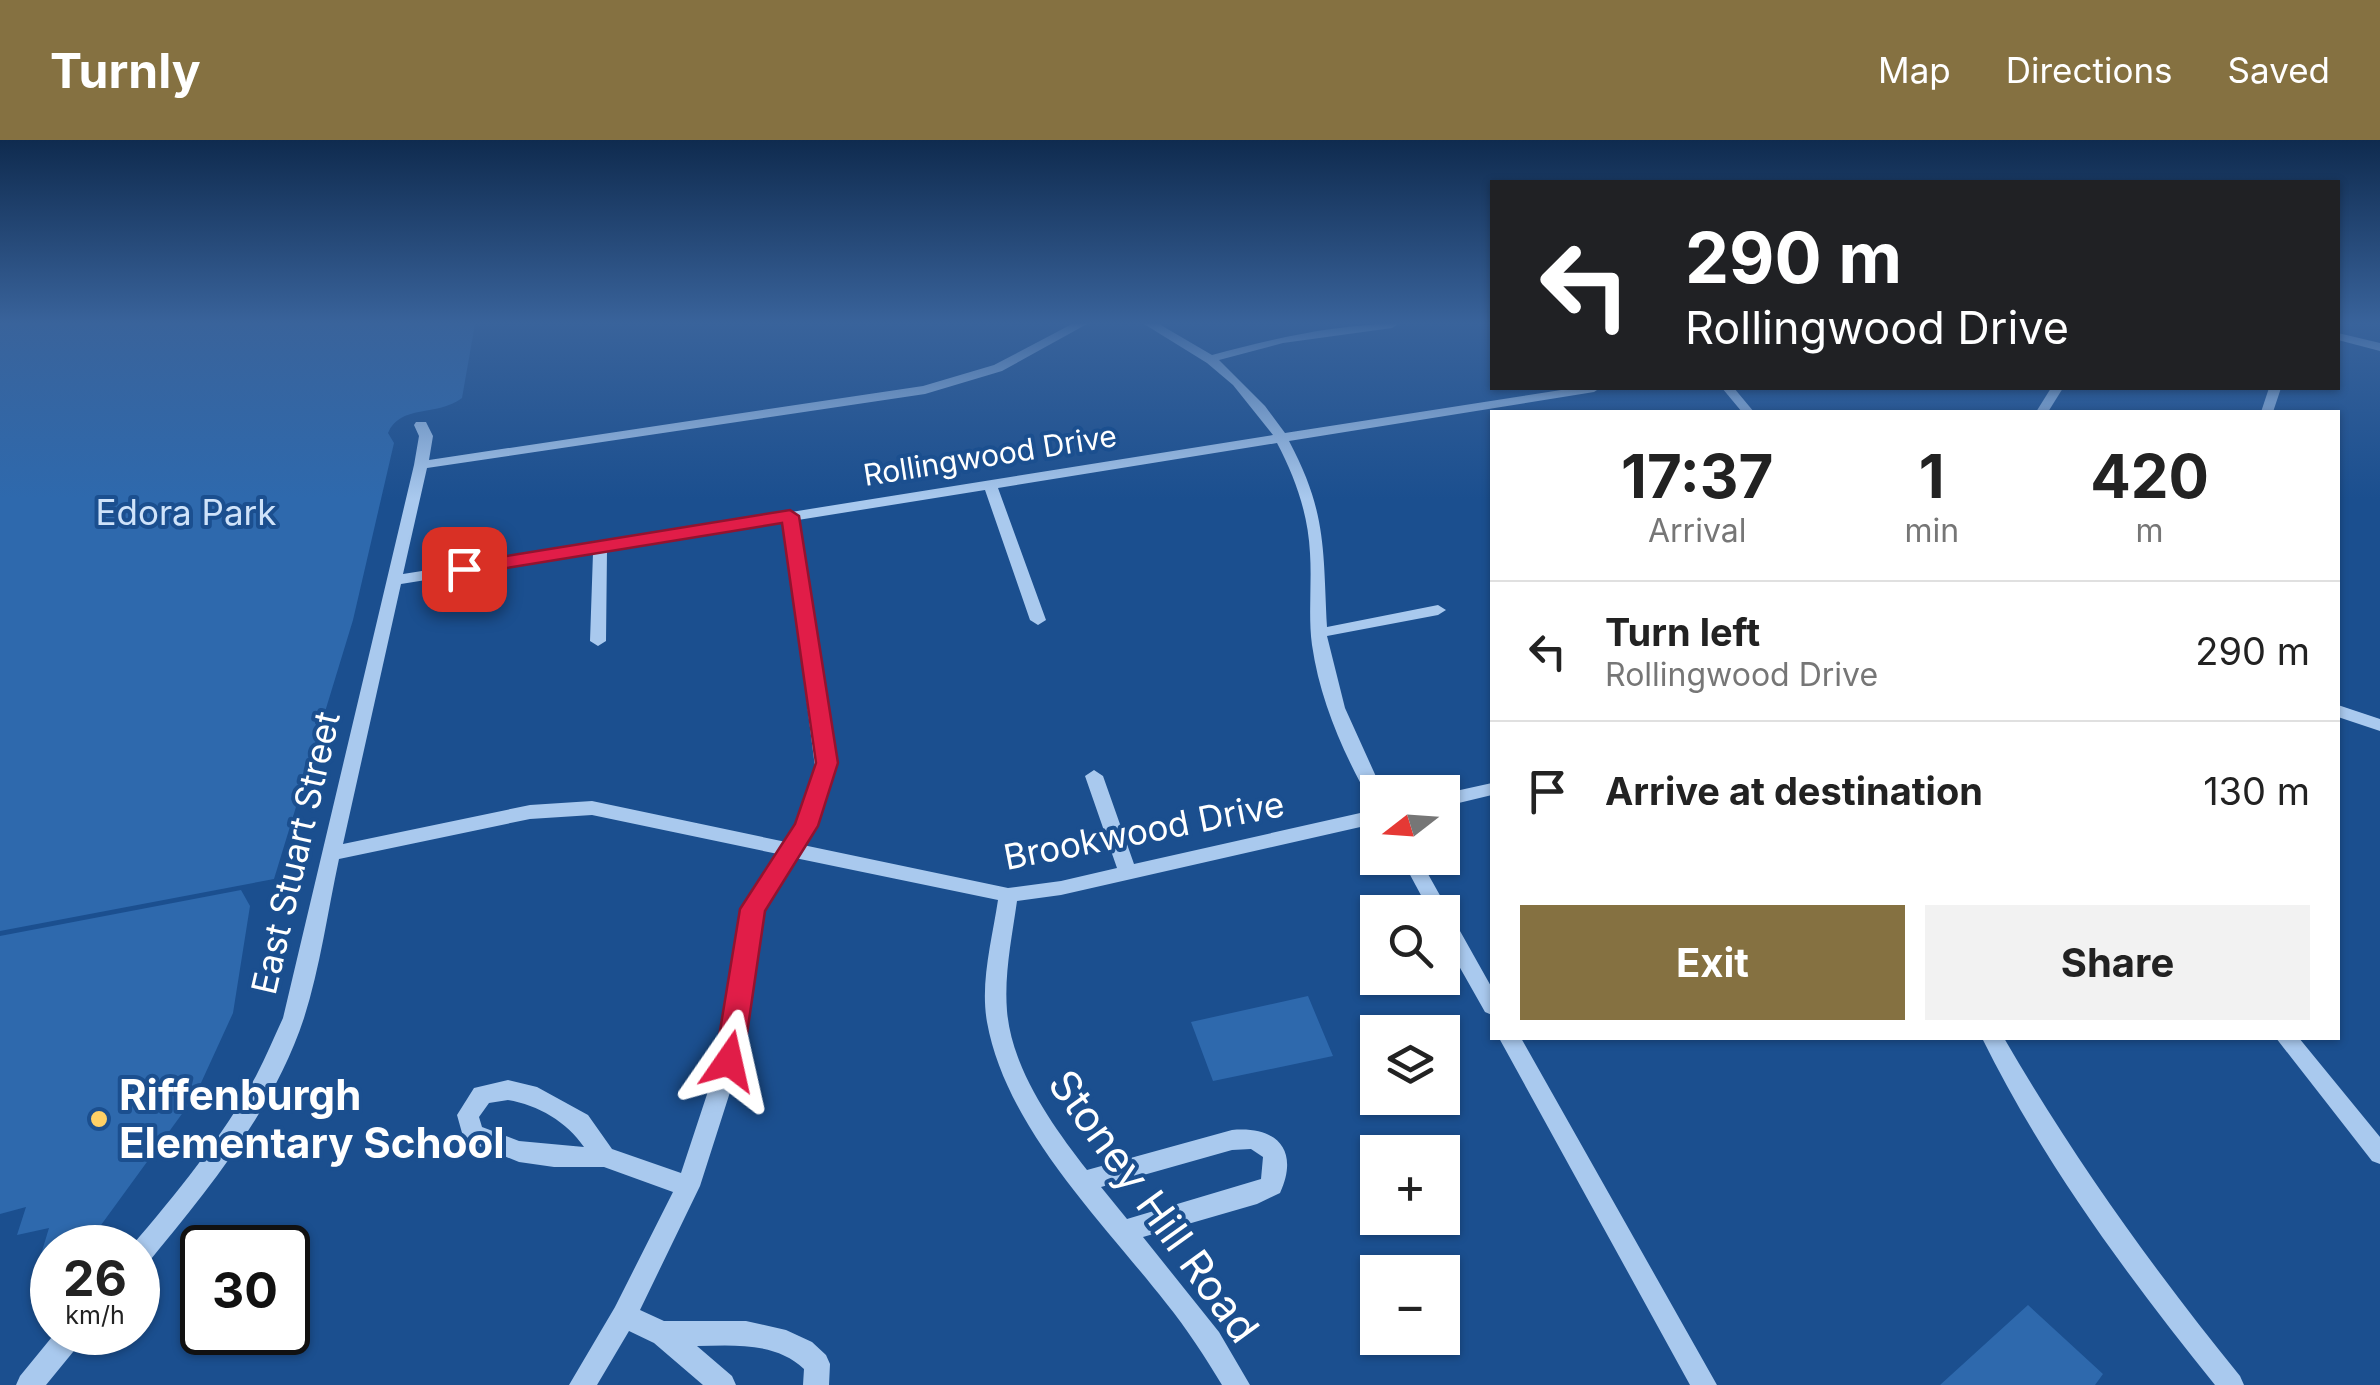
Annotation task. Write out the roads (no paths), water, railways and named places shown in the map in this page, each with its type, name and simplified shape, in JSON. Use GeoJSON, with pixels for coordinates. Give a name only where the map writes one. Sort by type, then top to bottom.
{"type":"FeatureCollection","features":[{"type":"Feature","properties":{"kind":"street"},"geometry":{"type":"LineString","coordinates":[[420,465],[896,396],[947,382]]}},
{"type":"Feature","properties":{"kind":"street"},"geometry":{"type":"LineString","coordinates":[[1239,382],[1279,438],[1301,480],[1315,531],[1320,634],[1343,730],[1366,775]]}},
{"type":"Feature","properties":{"kind":"street","name":"Rollingwood Drive"},"geometry":{"type":"LineString","coordinates":[[395,580],[1279,438],[1496,408],[1584,390]]}},
{"type":"Feature","properties":{"kind":"street"},"geometry":{"type":"LineString","coordinates":[[1730,390],[1746,410]]}},
{"type":"Feature","properties":{"kind":"street","name":"East Stuart Street"},"geometry":{"type":"LineString","coordinates":[[160,1230],[192,1192],[270,1070],[304,989],[420,465],[426,436],[422,425]]}},
{"type":"Feature","properties":{"kind":"street"},"geometry":{"type":"LineString","coordinates":[[990,484],[1038,620]]}},
{"type":"Feature","properties":{"kind":"street"},"geometry":{"type":"LineString","coordinates":[[582,1385],[624,1316],[688,1186],[729,1061],[746,930],[765,884],[790,850],[819,798],[827,763],[790,516]]}},
{"type":"Feature","properties":{"kind":"street"},"geometry":{"type":"LineString","coordinates":[[598,641],[600,547]]}},
{"type":"Feature","properties":{"kind":"street"},"geometry":{"type":"LineString","coordinates":[[1320,634],[1438,610]]}},
{"type":"Feature","properties":{"kind":"street"},"geometry":{"type":"LineString","coordinates":[[2340,711],[2380,726]]}},
{"type":"Feature","properties":{"kind":"street"},"geometry":{"type":"LineString","coordinates":[[1094,776],[1128,873]]}},
{"type":"Feature","properties":{"kind":"street"},"geometry":{"type":"LineString","coordinates":[[1460,797],[1490,789]]}},
{"type":"Feature","properties":{"kind":"street","name":"Brookwood Drive"},"geometry":{"type":"LineString","coordinates":[[334,853],[530,812],[592,808],[1008,895],[1128,873],[1360,820]]}},
{"type":"Feature","properties":{"kind":"street","name":"Stoney Hill Road"},"geometry":{"type":"LineString","coordinates":[[1008,895],[995,1000],[1006,1058],[1020,1092],[1085,1181],[1187,1306],[1238,1385]]}},
{"type":"Feature","properties":{"kind":"street"},"geometry":{"type":"LineString","coordinates":[[1460,949],[1490,1002]]}},
{"type":"Feature","properties":{"kind":"street"},"geometry":{"type":"LineString","coordinates":[[1511,1040],[1704,1385]]}},
{"type":"Feature","properties":{"kind":"street"},"geometry":{"type":"LineString","coordinates":[[1995,1040],[2054,1144],[2120,1242],[2231,1385]]}},
{"type":"Feature","properties":{"kind":"street"},"geometry":{"type":"LineString","coordinates":[[2289,1040],[2380,1154]]}},
{"type":"Feature","properties":{"kind":"street"},"geometry":{"type":"LineString","coordinates":[[604,1157],[580,1122],[529,1094],[508,1090],[482,1096],[468,1115],[472,1134],[484,1140],[554,1157],[604,1157],[688,1186]]}},
{"type":"Feature","properties":{"kind":"street"},"geometry":{"type":"LineString","coordinates":[[1085,1181],[1232,1140],[1254,1138],[1274,1152],[1272,1184],[1256,1193],[1126,1231]]}},
{"type":"Feature","properties":{"kind":"street"},"geometry":{"type":"LineString","coordinates":[[624,1316],[662,1334],[724,1385]]}},
{"type":"Feature","properties":{"kind":"street"},"geometry":{"type":"LineString","coordinates":[[662,1334],[760,1337],[798,1345],[817,1364],[816,1385]]}},
{"type":"Feature","properties":{"kind":"street"},"geometry":{"type":"LineString","coordinates":[[29,1385],[54,1355]]}},
{"type":"Feature","properties":{"kind":"place","name":"Riffenburgh Elementary School"},"geometry":{"type":"Point","coordinates":[99,1119]}},
{"type":"Feature","properties":{"kind":"park label","name":"Edora Park"},"geometry":{"type":"Point","coordinates":[186,513]}}]}
